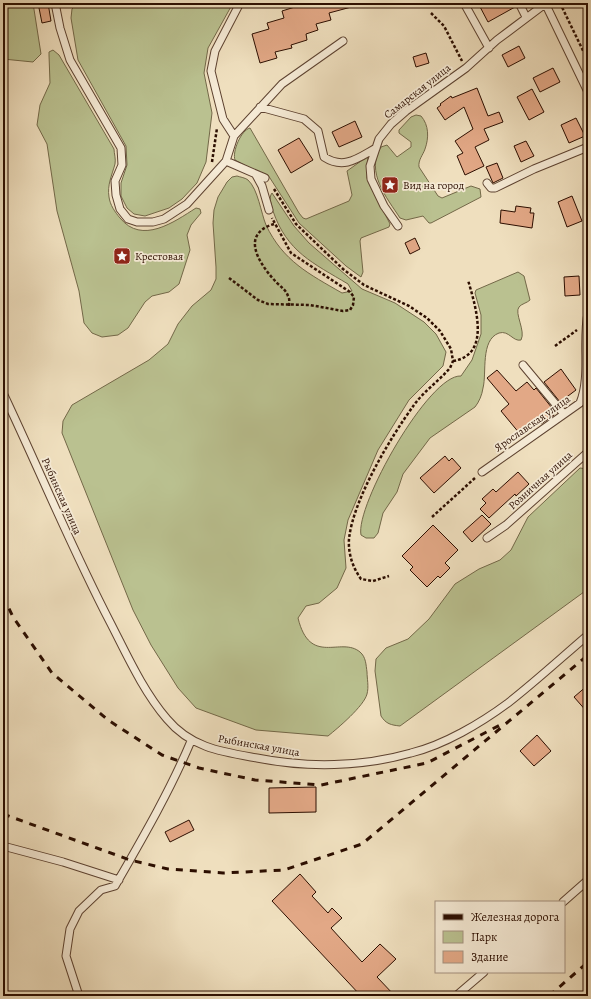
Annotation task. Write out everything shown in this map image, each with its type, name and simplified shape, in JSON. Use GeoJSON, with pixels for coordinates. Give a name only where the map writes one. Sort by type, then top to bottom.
{"type":"FeatureCollection","features":[{"type":"Feature","properties":{"kind":"lane"},"geometry":{"type":"LineString","coordinates":[[55,3],[60,28],[70,60],[120,148],[122,165],[115,181],[116,195],[120,209],[128,219],[136,222],[153,222],[175,213],[187,204],[226,161],[234,136],[282,84],[343,41]]}},
{"type":"Feature","properties":{"kind":"lane"},"geometry":{"type":"LineString","coordinates":[[234,136],[226,124],[220,109],[211,71],[212,61],[218,45],[240,3]]}},
{"type":"Feature","properties":{"kind":"lane"},"geometry":{"type":"LineString","coordinates":[[464,3],[489,48]]}},
{"type":"Feature","properties":{"kind":"lane"},"geometry":{"type":"LineString","coordinates":[[519,3],[526,17]]}},
{"type":"Feature","properties":{"kind":"lane"},"geometry":{"type":"LineString","coordinates":[[545,3],[588,92]]}},
{"type":"Feature","properties":{"kind":"lane","name":"Самарская улица"},"geometry":{"type":"LineString","coordinates":[[398,226],[384,206],[371,179],[370,166],[379,139],[391,124],[466,68],[526,17],[545,3]]}},
{"type":"Feature","properties":{"kind":"lane"},"geometry":{"type":"LineString","coordinates":[[260,107],[304,119],[318,131],[324,157],[334,162],[345,164],[376,148]]}},
{"type":"Feature","properties":{"kind":"lane"},"geometry":{"type":"LineString","coordinates":[[489,186],[588,147]]}},
{"type":"Feature","properties":{"kind":"lane"},"geometry":{"type":"LineString","coordinates":[[226,161],[265,178]]}},
{"type":"Feature","properties":{"kind":"lane"},"geometry":{"type":"LineString","coordinates":[[256,175],[262,186],[268,210]]}},
{"type":"Feature","properties":{"kind":"lane","name":"Ярославская улица"},"geometry":{"type":"LineString","coordinates":[[482,472],[563,413],[580,403],[585,392],[587,373],[586,324],[588,314]]}},
{"type":"Feature","properties":{"kind":"lane"},"geometry":{"type":"LineString","coordinates":[[523,365],[563,413]]}},
{"type":"Feature","properties":{"kind":"lane","name":"Рыбинская улица"},"geometry":{"type":"LineString","coordinates":[[3,393],[56,511],[124,650],[151,697],[168,721],[191,741],[231,754],[275,762],[315,765],[363,762],[412,753],[459,734],[507,704],[588,635]]}},
{"type":"Feature","properties":{"kind":"lane","name":"Розничная улица"},"geometry":{"type":"LineString","coordinates":[[487,538],[506,525],[588,452]]}},
{"type":"Feature","properties":{"kind":"lane"},"geometry":{"type":"LineString","coordinates":[[79,996],[66,956],[70,929],[79,911],[101,890],[115,886],[119,880],[191,741]]}},
{"type":"Feature","properties":{"kind":"lane"},"geometry":{"type":"LineString","coordinates":[[3,846],[63,862],[119,880]]}},
{"type":"Feature","properties":{"kind":"lane"},"geometry":{"type":"LineString","coordinates":[[564,901],[588,880]]}},
{"type":"Feature","properties":{"kind":"lane"},"geometry":{"type":"LineString","coordinates":[[456,996],[483,973]]}},
{"type":"Feature","properties":{"kind":"path"},"geometry":{"type":"LineString","coordinates":[[560,3],[588,61]]}},
{"type":"Feature","properties":{"kind":"path"},"geometry":{"type":"LineString","coordinates":[[431,13],[444,26],[466,68]]}},
{"type":"Feature","properties":{"kind":"path"},"geometry":{"type":"LineString","coordinates":[[209,169],[215,146],[220,109]]}},
{"type":"Feature","properties":{"kind":"path"},"geometry":{"type":"LineString","coordinates":[[265,178],[296,224],[343,269],[364,284],[397,299],[427,318],[447,340],[451,349],[452,361],[446,373],[414,405],[382,454],[353,522],[349,541],[354,569],[361,579],[373,581],[389,576]]}},
{"type":"Feature","properties":{"kind":"path"},"geometry":{"type":"LineString","coordinates":[[229,278],[258,300],[268,304],[289,306],[310,305],[343,311],[350,310],[353,305],[354,298],[344,287],[291,253],[274,224],[268,210]]}},
{"type":"Feature","properties":{"kind":"path"},"geometry":{"type":"LineString","coordinates":[[274,224],[262,229],[257,235],[255,243],[256,250],[262,265],[285,291],[289,298],[289,306]]}},
{"type":"Feature","properties":{"kind":"path"},"geometry":{"type":"LineString","coordinates":[[452,361],[462,360],[473,348],[479,333],[478,314],[468,280]]}},
{"type":"Feature","properties":{"kind":"path"},"geometry":{"type":"LineString","coordinates":[[555,346],[566,339]]}},
{"type":"Feature","properties":{"kind":"path"},"geometry":{"type":"LineString","coordinates":[[432,517],[482,472]]}},
{"type":"Feature","properties":{"kind":"green space"},"geometry":{"type":"Polygon","coordinates":[[[3,3],[33,3],[41,54],[33,62],[3,59],[3,3]]]}},
{"type":"Feature","properties":{"kind":"green space"},"geometry":{"type":"Polygon","coordinates":[[[77,3],[233,3],[208,48],[204,73],[212,113],[206,162],[197,183],[182,199],[169,208],[145,216],[134,214],[127,208],[121,196],[121,183],[127,165],[126,146],[78,60],[71,18],[72,9],[77,3]]]}},
{"type":"Feature","properties":{"kind":"green space"},"geometry":{"type":"Polygon","coordinates":[[[53,50],[59,55],[114,149],[115,162],[109,184],[109,193],[112,206],[120,218],[129,226],[138,230],[148,230],[168,224],[196,208],[200,209],[201,213],[191,225],[187,235],[190,250],[179,284],[169,292],[152,296],[145,302],[128,328],[118,335],[102,337],[92,333],[84,323],[79,291],[57,211],[47,144],[37,125],[40,105],[50,83],[49,52],[53,50]]]}},
{"type":"Feature","properties":{"kind":"green space"},"geometry":{"type":"Polygon","coordinates":[[[416,115],[421,116],[424,120],[428,132],[426,145],[419,167],[438,196],[442,198],[471,186],[480,189],[481,197],[431,223],[429,223],[423,216],[406,220],[400,218],[384,193],[375,166],[381,147],[387,145],[397,157],[411,147],[411,142],[399,133],[399,130],[411,117],[416,115]]]}},
{"type":"Feature","properties":{"kind":"green space"},"geometry":{"type":"Polygon","coordinates":[[[250,128],[299,213],[306,219],[349,201],[352,195],[347,171],[368,156],[367,178],[390,224],[389,227],[361,238],[363,272],[361,277],[346,266],[299,223],[268,175],[256,171],[235,160],[234,156],[238,142],[243,133],[250,128]]]}},
{"type":"Feature","properties":{"kind":"green space"},"geometry":{"type":"Polygon","coordinates":[[[237,176],[247,179],[251,184],[257,195],[266,225],[280,248],[298,265],[308,273],[342,293],[352,291],[348,284],[323,270],[294,247],[279,225],[273,211],[270,199],[272,193],[294,226],[309,243],[362,289],[395,303],[424,322],[436,334],[446,352],[443,366],[409,400],[378,450],[348,520],[344,540],[346,568],[337,588],[319,603],[306,606],[298,618],[303,633],[310,642],[318,646],[352,648],[362,654],[365,661],[368,688],[365,699],[338,728],[328,736],[256,730],[196,708],[178,688],[151,645],[133,610],[62,433],[63,421],[72,405],[149,360],[168,344],[178,324],[192,306],[211,290],[216,279],[213,223],[214,210],[218,197],[227,182],[232,177],[237,176]]]}},
{"type":"Feature","properties":{"kind":"green space"},"geometry":{"type":"Polygon","coordinates":[[[518,272],[524,276],[530,300],[520,306],[518,310],[522,332],[521,340],[518,340],[506,333],[499,333],[489,342],[485,358],[483,388],[478,403],[475,407],[430,438],[403,474],[397,492],[383,513],[378,533],[374,538],[366,538],[361,535],[362,520],[382,471],[397,444],[431,396],[447,381],[461,376],[472,360],[481,334],[481,315],[475,293],[476,290],[518,272]]]}},
{"type":"Feature","properties":{"kind":"green space"},"geometry":{"type":"Polygon","coordinates":[[[580,468],[588,469],[588,589],[400,726],[391,725],[383,719],[381,716],[375,671],[376,659],[386,648],[408,639],[429,619],[455,584],[479,569],[500,560],[511,550],[528,517],[580,468]]]}},
{"type":"Feature","properties":{"kind":"building"},"geometry":{"type":"Polygon","coordinates":[[[38,3],[48,3],[51,21],[42,23],[38,3]]]}},
{"type":"Feature","properties":{"kind":"building"},"geometry":{"type":"Polygon","coordinates":[[[297,3],[355,3],[355,6],[329,13],[331,20],[316,24],[318,30],[306,34],[307,40],[291,45],[292,48],[275,52],[277,58],[260,63],[252,34],[269,29],[267,23],[284,18],[282,11],[298,6],[297,3]]]}},
{"type":"Feature","properties":{"kind":"building"},"geometry":{"type":"Polygon","coordinates":[[[478,3],[514,3],[515,7],[488,22],[478,3]]]}},
{"type":"Feature","properties":{"kind":"building"},"geometry":{"type":"Polygon","coordinates":[[[519,46],[525,58],[508,67],[502,55],[519,46]]]}},
{"type":"Feature","properties":{"kind":"building"},"geometry":{"type":"Polygon","coordinates":[[[426,53],[429,63],[416,67],[413,57],[426,53]]]}},
{"type":"Feature","properties":{"kind":"building"},"geometry":{"type":"Polygon","coordinates":[[[553,68],[560,82],[540,92],[533,78],[553,68]]]}},
{"type":"Feature","properties":{"kind":"building"},"geometry":{"type":"Polygon","coordinates":[[[477,88],[488,116],[499,112],[503,122],[484,129],[489,140],[475,147],[484,166],[465,175],[457,156],[463,153],[455,141],[473,129],[464,107],[445,120],[437,108],[451,96],[452,98],[477,88]]]}},
{"type":"Feature","properties":{"kind":"building"},"geometry":{"type":"Polygon","coordinates":[[[532,89],[544,112],[529,120],[517,97],[532,89]]]}},
{"type":"Feature","properties":{"kind":"building"},"geometry":{"type":"Polygon","coordinates":[[[576,118],[585,136],[569,143],[561,125],[576,118]]]}},
{"type":"Feature","properties":{"kind":"building"},"geometry":{"type":"Polygon","coordinates":[[[355,121],[362,137],[339,147],[332,132],[355,121]]]}},
{"type":"Feature","properties":{"kind":"building"},"geometry":{"type":"Polygon","coordinates":[[[299,138],[313,160],[291,173],[278,150],[299,138]]]}},
{"type":"Feature","properties":{"kind":"building"},"geometry":{"type":"Polygon","coordinates":[[[526,141],[534,156],[521,162],[514,146],[526,141]]]}},
{"type":"Feature","properties":{"kind":"building"},"geometry":{"type":"Polygon","coordinates":[[[497,163],[503,178],[493,183],[486,167],[497,163]]]}},
{"type":"Feature","properties":{"kind":"building"},"geometry":{"type":"Polygon","coordinates":[[[572,196],[582,221],[567,227],[558,202],[572,196]]]}},
{"type":"Feature","properties":{"kind":"building"},"geometry":{"type":"Polygon","coordinates":[[[516,206],[531,208],[530,213],[534,213],[532,228],[500,223],[501,210],[515,212],[516,206]]]}},
{"type":"Feature","properties":{"kind":"building"},"geometry":{"type":"Polygon","coordinates":[[[415,238],[420,249],[410,254],[405,243],[415,238]]]}},
{"type":"Feature","properties":{"kind":"building"},"geometry":{"type":"Polygon","coordinates":[[[579,276],[580,295],[565,296],[564,277],[579,276]]]}},
{"type":"Feature","properties":{"kind":"building"},"geometry":{"type":"Polygon","coordinates":[[[561,369],[576,390],[560,402],[544,382],[561,369]]]}},
{"type":"Feature","properties":{"kind":"building"},"geometry":{"type":"Polygon","coordinates":[[[497,370],[516,391],[527,382],[534,390],[536,388],[552,408],[550,410],[554,415],[541,424],[536,419],[520,434],[501,411],[509,404],[487,378],[497,370]]]}},
{"type":"Feature","properties":{"kind":"building"},"geometry":{"type":"Polygon","coordinates":[[[445,456],[449,461],[452,458],[461,468],[434,493],[420,478],[445,456]]]}},
{"type":"Feature","properties":{"kind":"building"},"geometry":{"type":"Polygon","coordinates":[[[518,472],[529,484],[516,496],[515,494],[489,518],[480,509],[486,503],[482,499],[493,489],[496,492],[518,472]]]}},
{"type":"Feature","properties":{"kind":"building"},"geometry":{"type":"Polygon","coordinates":[[[482,515],[491,524],[472,542],[463,532],[482,515]]]}},
{"type":"Feature","properties":{"kind":"building"},"geometry":{"type":"Polygon","coordinates":[[[433,525],[458,550],[445,563],[450,568],[440,578],[438,576],[427,587],[410,570],[413,567],[402,556],[433,525]]]}},
{"type":"Feature","properties":{"kind":"building"},"geometry":{"type":"Polygon","coordinates":[[[588,685],[588,713],[574,697],[588,685]]]}},
{"type":"Feature","properties":{"kind":"building"},"geometry":{"type":"Polygon","coordinates":[[[537,735],[551,751],[534,766],[520,751],[537,735]]]}},
{"type":"Feature","properties":{"kind":"building"},"geometry":{"type":"Polygon","coordinates":[[[316,787],[316,812],[269,813],[269,788],[316,787]]]}},
{"type":"Feature","properties":{"kind":"building"},"geometry":{"type":"Polygon","coordinates":[[[189,820],[194,830],[170,842],[165,832],[189,820]]]}},
{"type":"Feature","properties":{"kind":"building"},"geometry":{"type":"Polygon","coordinates":[[[300,874],[316,892],[312,896],[328,913],[332,908],[342,918],[331,928],[362,962],[380,944],[396,959],[377,977],[395,996],[361,996],[272,901],[300,874]]]}},
{"type":"Feature","properties":{"kind":"railway"},"geometry":{"type":"LineString","coordinates":[[3,596],[13,617],[52,673],[108,720],[162,755],[199,768],[255,780],[321,785],[427,763],[500,725]]}},
{"type":"Feature","properties":{"kind":"railway"},"geometry":{"type":"LineString","coordinates":[[3,814],[130,860],[168,869],[223,873],[284,870],[362,844],[588,655]]}},
{"type":"Feature","properties":{"kind":"railway"},"geometry":{"type":"LineString","coordinates":[[549,996],[588,962]]}},
{"type":"Feature","properties":{"kind":"place","name":"Вид на город"},"geometry":{"type":"Point","coordinates":[390,185]}},
{"type":"Feature","properties":{"kind":"place","name":"Крестовая"},"geometry":{"type":"Point","coordinates":[122,256]}}]}
